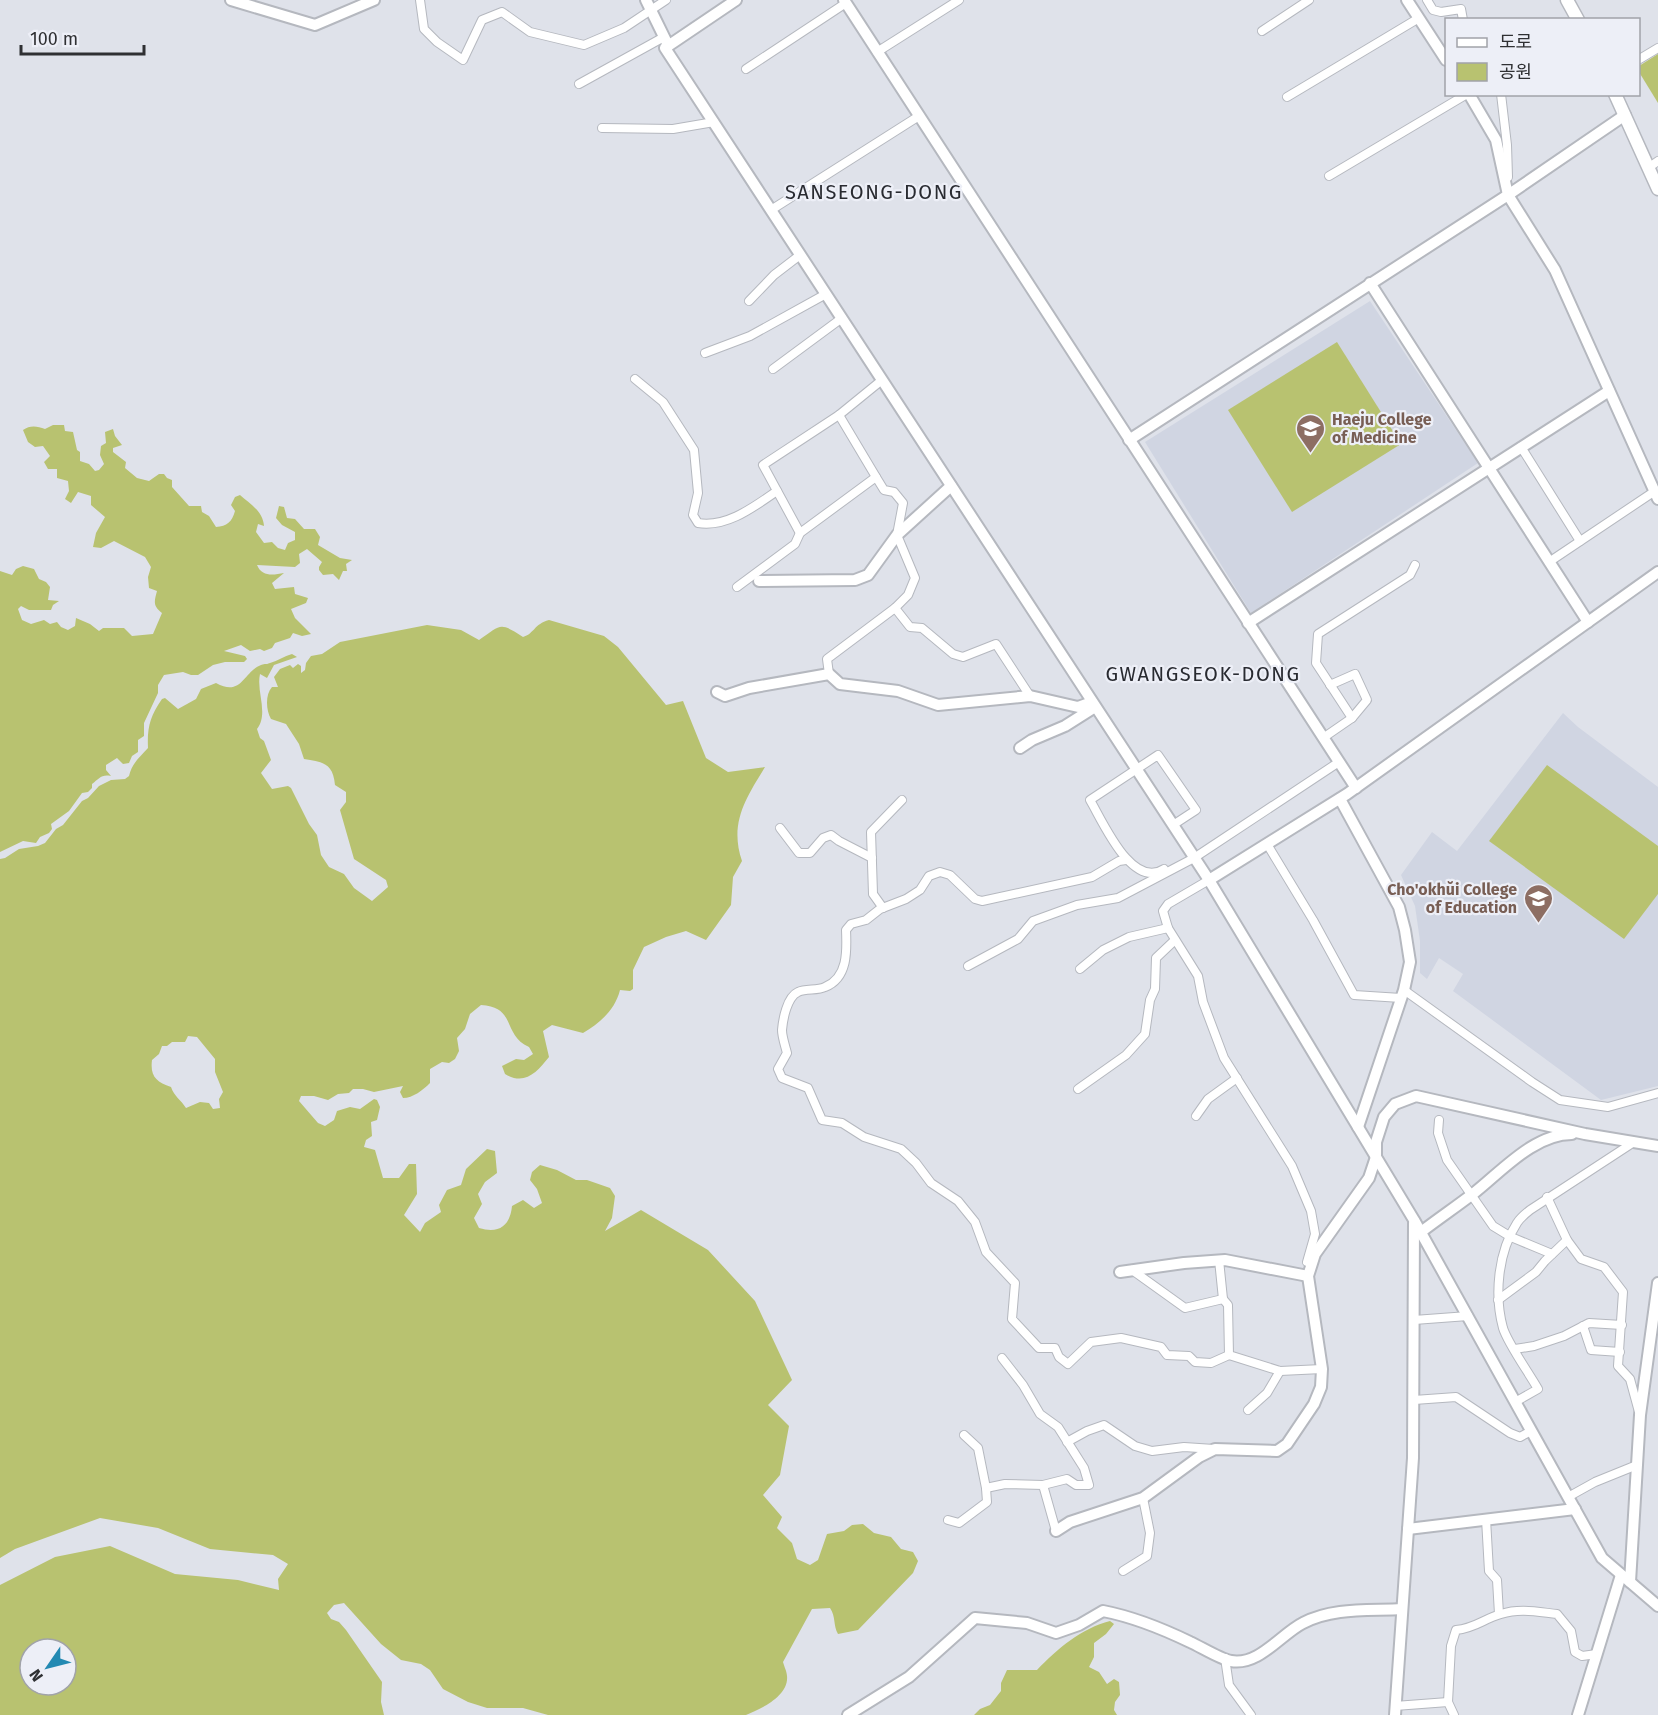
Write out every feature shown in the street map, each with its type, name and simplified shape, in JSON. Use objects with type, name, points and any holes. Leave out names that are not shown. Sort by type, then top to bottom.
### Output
[{"type":"main road","points":[[1567,0],[1577,18]]},
{"type":"main road","points":[[1616,96],[1624,115],[1653,164],[1658,189]]},
{"type":"street","points":[[231,0],[315,25],[374,0]]},
{"type":"street","points":[[420,0],[424,29],[437,42],[463,60],[482,20],[502,12],[530,32],[584,45],[624,28],[649,5],[666,0]]},
{"type":"street","points":[[579,84],[666,41],[736,0]]},
{"type":"street","points":[[877,52],[959,0]]},
{"type":"street","points":[[1262,31],[1309,0]]},
{"type":"street","points":[[1407,0],[1445,58]]},
{"type":"street","points":[[1427,0],[1433,10],[1441,12],[1461,9],[1463,18]]},
{"type":"street","points":[[746,69],[845,2],[1356,788]]},
{"type":"street","points":[[649,5],[666,41],[665,48],[1209,880],[1421,1232],[1602,1558],[1658,1606]]},
{"type":"street","points":[[1287,97],[1419,18]]},
{"type":"street","points":[[1640,59],[1658,48]]},
{"type":"street","points":[[1329,176],[1465,96]]},
{"type":"street","points":[[1469,96],[1496,140],[1508,195],[1555,270],[1656,495],[1550,562]]},
{"type":"street","points":[[1501,96],[1507,145],[1508,195]]},
{"type":"street","points":[[1129,440],[1508,195],[1624,115]]},
{"type":"street","points":[[771,210],[919,116]]},
{"type":"street","points":[[602,128],[673,129],[714,122]]},
{"type":"street","points":[[749,301],[774,275],[800,255]]},
{"type":"street","points":[[1370,283],[1588,622]]},
{"type":"street","points":[[705,353],[750,336],[826,294]]},
{"type":"street","points":[[773,369],[842,318]]},
{"type":"street","points":[[635,379],[663,402],[694,450],[698,493],[693,515],[698,523],[710,525],[745,513],[777,490]]},
{"type":"street","points":[[800,532],[763,465],[839,415],[882,380]]},
{"type":"street","points":[[1248,623],[1609,390]]},
{"type":"street","points":[[839,415],[884,490],[894,492],[903,503],[897,535],[915,578],[908,595],[895,608],[827,659],[829,674],[840,684],[898,691],[938,705],[1030,696],[1078,707],[1094,704]]},
{"type":"street","points":[[1521,447],[1580,541]]},
{"type":"street","points":[[737,587],[795,544],[800,532],[876,477]]},
{"type":"street","points":[[759,581],[855,580],[868,575],[897,535],[951,486]]},
{"type":"street","points":[[1352,718],[1316,663],[1318,634],[1410,575],[1414,565]]},
{"type":"street","points":[[1067,1442],[1104,1425],[1135,1446],[1152,1451],[1184,1448],[1277,1451],[1287,1444],[1314,1404],[1321,1387],[1322,1369],[1306,1275],[1315,1234],[1311,1211],[1292,1166],[1224,1058],[1203,1002],[1198,976],[1168,928],[1163,910],[1168,904],[1340,799],[1658,572]]},
{"type":"street","points":[[895,608],[910,627],[922,628],[953,654],[963,657],[996,644],[1030,696]]},
{"type":"street","points":[[717,692],[725,696],[749,688],[829,674]]},
{"type":"street","points":[[1323,738],[1352,718],[1367,700],[1355,674],[1330,685]]},
{"type":"street","points":[[1020,748],[1032,740],[1065,726],[1094,704]]},
{"type":"street","points":[[1173,825],[1196,810],[1158,755],[1090,800],[1126,860],[1140,872],[1158,873],[1192,855]]},
{"type":"street","points":[[968,966],[1018,939],[1034,921],[1077,905],[1118,898],[1192,855],[1339,762]]},
{"type":"street","points":[[1340,799],[1399,907],[1410,962],[1402,994],[1358,1127]]},
{"type":"street","points":[[883,908],[873,894],[871,832],[902,800]]},
{"type":"street","points":[[780,828],[799,853],[810,853],[823,838],[831,835],[839,842],[872,858]]},
{"type":"street","points":[[1267,844],[1354,994],[1402,994],[1560,1100],[1608,1107],[1658,1093]]},
{"type":"street","points":[[1126,860],[1119,861],[1092,877],[982,901],[975,899],[950,875],[940,872],[928,876],[920,890],[906,899],[883,908],[866,920],[851,924],[846,930],[847,957],[838,978],[825,987],[797,992],[790,999],[782,1032],[787,1053],[778,1068],[782,1078],[808,1088],[822,1120],[842,1123],[864,1137],[901,1149],[916,1162],[931,1183],[958,1201],[975,1222],[986,1252],[1015,1283],[1012,1319],[1039,1348],[1055,1348],[1059,1357],[1068,1364],[1091,1342],[1121,1338],[1161,1347],[1167,1355],[1189,1356],[1195,1362],[1211,1363],[1229,1355],[1280,1371],[1322,1369]]},
{"type":"street","points":[[1080,969],[1103,950],[1129,937],[1168,928]]},
{"type":"street","points":[[1078,1089],[1126,1055],[1144,1034],[1150,999],[1155,989],[1156,958],[1175,940]]},
{"type":"street","points":[[1196,1116],[1208,1099],[1237,1078]]},
{"type":"street","points":[[1306,1275],[1315,1254],[1369,1178],[1384,1117],[1395,1104],[1416,1096],[1585,1134],[1658,1146]]},
{"type":"street","points":[[1439,1120],[1438,1133],[1447,1160],[1494,1226],[1511,1237],[1552,1254]]},
{"type":"street","points":[[1421,1232],[1521,1154],[1564,1134],[1585,1134]]},
{"type":"street","points":[[1515,1402],[1538,1389],[1504,1330],[1498,1300],[1502,1255],[1517,1223],[1530,1210],[1634,1142]]},
{"type":"street","points":[[1547,1197],[1568,1240],[1581,1259],[1604,1267],[1623,1292],[1618,1366],[1630,1379],[1640,1415]]},
{"type":"street","points":[[1414,1220],[1413,1458],[1395,1711],[1448,1702]]},
{"type":"street","points":[[1498,1300],[1536,1272],[1568,1240]]},
{"type":"street","points":[[1219,1260],[1223,1299],[1228,1305],[1229,1355]]},
{"type":"street","points":[[1126,1271],[1219,1260],[1306,1275]]},
{"type":"street","points":[[1126,1271],[1185,1308],[1223,1299]]},
{"type":"street","points":[[1578,1715],[1597,1654],[1625,1578],[1640,1415],[1658,1283]]},
{"type":"street","points":[[1414,1320],[1467,1316]]},
{"type":"street","points":[[1515,1349],[1534,1346],[1564,1336],[1589,1323],[1622,1325]]},
{"type":"street","points":[[1583,1326],[1591,1350],[1620,1352]]},
{"type":"street","points":[[986,1488],[1005,1484],[1043,1485],[1067,1479],[1076,1485],[1089,1485],[1084,1468],[1058,1427],[1040,1414],[1023,1385],[1002,1358]]},
{"type":"street","points":[[1248,1410],[1267,1393],[1280,1371]]},
{"type":"street","points":[[1414,1400],[1456,1397],[1510,1433],[1520,1437],[1531,1431]]},
{"type":"street","points":[[948,1520],[959,1523],[987,1502],[978,1448],[964,1436]]},
{"type":"street","points":[[1043,1485],[1056,1531],[1070,1522],[1143,1498],[1199,1457],[1215,1449]]},
{"type":"street","points":[[1568,1497],[1594,1482],[1637,1465]]},
{"type":"street","points":[[1123,1571],[1148,1556],[1150,1533],[1143,1498]]},
{"type":"street","points":[[1408,1529],[1575,1509]]},
{"type":"street","points":[[1486,1519],[1489,1571],[1497,1580],[1499,1614]]},
{"type":"street","points":[[848,1715],[909,1677],[975,1618],[1028,1623],[1056,1633],[1103,1611],[1140,1620],[1231,1661],[1255,1657],[1301,1624],[1315,1618],[1337,1612],[1402,1609]]},
{"type":"street","points":[[1454,1715],[1448,1702],[1451,1646],[1456,1630],[1469,1629],[1499,1614],[1520,1609],[1557,1614],[1571,1631],[1575,1652],[1582,1656],[1597,1654]]},
{"type":"street","points":[[1225,1658],[1229,1685],[1251,1715]]},
{"type":"shaded area","name":"Haeju College of Medicine","points":[[1370,301],[1478,463],[1251,613],[1145,442]]},
{"type":"shaded area","name":"Cho'okhŭi College of Education","points":[[1563,713],[1578,727],[1658,787],[1658,1086],[1601,1100],[1453,991],[1463,974],[1439,958],[1427,979],[1420,973],[1420,941],[1415,906],[1401,875],[1432,832],[1457,851]]},
{"type":"green space","points":[[1658,54],[1658,103],[1640,74],[1640,65]]},
{"type":"green space","points":[[1337,342],[1401,444],[1292,512],[1228,410]]},
{"type":"green space","points":[[53,425],[64,425],[65,431],[73,432],[77,450],[80,452],[80,461],[89,464],[95,471],[104,464],[100,455],[101,446],[106,443],[105,432],[113,429],[122,445],[113,448],[113,452],[126,462],[125,468],[137,478],[149,481],[159,474],[164,474],[172,480],[172,487],[189,506],[201,506],[202,512],[209,516],[216,527],[231,521],[235,511],[231,505],[235,497],[240,495],[261,516],[264,526],[258,524],[256,532],[264,543],[272,542],[278,548],[285,550],[288,543],[295,540],[295,532],[282,525],[276,518],[279,506],[284,507],[287,518],[295,519],[304,529],[315,529],[320,537],[318,545],[340,558],[352,560],[346,564],[347,571],[343,571],[339,580],[333,574],[323,575],[319,570],[322,562],[307,549],[299,554],[300,563],[295,567],[257,565],[265,573],[272,575],[284,573],[272,583],[275,589],[294,587],[295,594],[308,598],[306,603],[291,609],[295,618],[311,634],[302,636],[293,633],[290,638],[275,643],[272,648],[264,651],[260,649],[250,651],[241,645],[224,651],[245,656],[247,659],[244,662],[225,662],[213,665],[198,675],[183,672],[164,675],[144,723],[144,736],[138,740],[138,752],[132,756],[129,763],[123,764],[117,758],[106,765],[106,770],[111,776],[102,776],[92,784],[92,788],[82,793],[69,811],[51,824],[52,829],[49,833],[40,837],[36,843],[23,841],[0,852],[0,571],[12,575],[16,569],[23,566],[34,569],[39,579],[50,587],[48,600],[59,601],[53,605],[51,610],[29,610],[21,606],[18,609],[22,620],[31,624],[44,620],[50,624],[57,622],[68,630],[75,626],[76,618],[99,631],[103,628],[124,628],[132,636],[153,634],[162,613],[155,604],[157,591],[149,588],[148,577],[151,567],[145,557],[114,541],[101,548],[93,547],[96,533],[105,517],[91,505],[91,496],[78,492],[71,503],[65,499],[69,491],[68,481],[57,478],[57,469],[48,469],[44,462],[50,456],[43,446],[35,447],[28,442],[23,430],[28,427],[45,429]]},
{"type":"green space","points":[[549,620],[604,636],[618,647],[666,705],[683,701],[706,758],[728,772],[765,767],[746,800],[739,823],[737,835],[742,861],[733,877],[731,905],[706,940],[686,931],[644,947],[633,970],[633,989],[620,990],[611,1010],[589,1029],[583,1033],[552,1025],[543,1031],[549,1057],[530,1076],[519,1079],[505,1074],[502,1066],[516,1059],[524,1060],[533,1054],[529,1047],[515,1036],[500,1011],[481,1005],[470,1014],[465,1029],[457,1038],[459,1051],[455,1059],[449,1063],[442,1062],[430,1069],[430,1083],[414,1095],[403,1098],[400,1092],[403,1086],[374,1092],[353,1089],[349,1093],[338,1094],[328,1100],[314,1096],[301,1096],[299,1101],[318,1123],[325,1126],[334,1120],[337,1111],[350,1107],[360,1109],[374,1099],[377,1100],[380,1107],[377,1120],[371,1122],[372,1136],[366,1140],[364,1147],[375,1150],[383,1178],[399,1178],[409,1164],[416,1164],[417,1194],[404,1215],[420,1232],[425,1223],[441,1212],[439,1205],[447,1190],[461,1185],[466,1169],[487,1149],[495,1151],[497,1173],[485,1182],[478,1194],[482,1204],[474,1218],[479,1228],[492,1230],[502,1227],[509,1219],[512,1206],[523,1200],[534,1208],[542,1203],[537,1189],[530,1180],[532,1172],[540,1165],[557,1170],[576,1180],[587,1180],[610,1188],[615,1196],[612,1218],[605,1231],[641,1210],[708,1250],[755,1301],[792,1380],[768,1405],[789,1426],[780,1475],[763,1495],[782,1517],[777,1528],[792,1543],[797,1559],[810,1565],[818,1560],[827,1534],[844,1531],[852,1525],[863,1524],[874,1533],[891,1537],[901,1549],[913,1552],[918,1561],[913,1573],[858,1630],[838,1634],[830,1608],[812,1609],[783,1662],[787,1676],[784,1690],[773,1701],[746,1715],[548,1715],[523,1708],[487,1708],[468,1702],[443,1689],[430,1670],[421,1664],[401,1660],[381,1644],[344,1603],[334,1605],[327,1613],[331,1619],[339,1622],[346,1630],[382,1682],[381,1702],[384,1715],[0,1715],[0,1585],[55,1557],[110,1546],[175,1574],[238,1580],[279,1590],[278,1579],[288,1564],[273,1555],[210,1549],[158,1528],[100,1518],[15,1549],[0,1558],[0,859],[19,849],[45,843],[82,801],[99,786],[111,780],[125,779],[129,776],[134,764],[148,748],[150,722],[162,699],[165,698],[178,709],[196,699],[201,689],[216,683],[225,687],[237,685],[255,668],[292,654],[297,657],[274,665],[267,678],[260,674],[262,716],[257,729],[271,760],[261,773],[272,789],[288,786],[291,788],[317,835],[321,855],[329,867],[344,874],[354,888],[372,901],[388,887],[386,880],[354,859],[340,810],[346,802],[346,792],[335,785],[332,772],[322,763],[304,759],[299,744],[286,724],[271,719],[267,698],[272,687],[278,687],[274,677],[280,669],[290,665],[293,668],[298,664],[301,666],[301,673],[305,670],[306,663],[311,656],[322,654],[340,642],[427,625],[461,630],[479,640],[500,627],[523,637],[530,634],[537,626]],"holes":[[[188,1036],[197,1037],[215,1059],[215,1072],[223,1092],[219,1099],[220,1108],[213,1109],[209,1103],[200,1102],[186,1108],[171,1087],[161,1083],[153,1074],[152,1060],[159,1054],[162,1046],[167,1046],[172,1042],[185,1042]]]},
{"type":"green space","points":[[1547,765],[1658,846],[1658,894],[1624,939],[1489,841]]},
{"type":"green space","points":[[1110,1621],[1114,1624],[1094,1643],[1094,1657],[1089,1667],[1099,1672],[1107,1684],[1114,1679],[1119,1682],[1120,1695],[1115,1702],[1114,1710],[1117,1715],[974,1715],[980,1709],[990,1705],[1001,1691],[1001,1683],[1007,1670],[1037,1670],[1070,1640]]},
{"type":"place","name":"Haeju College of Medicine","points":[[1311,454]]},
{"type":"place","name":"Cho'okhŭi College of Education","points":[[1538,924]]},
{"type":"district","name":"SANSEONG-DONG","points":[[874,192]]},
{"type":"district","name":"GWANGSEOK-DONG","points":[[1203,674]]}]
